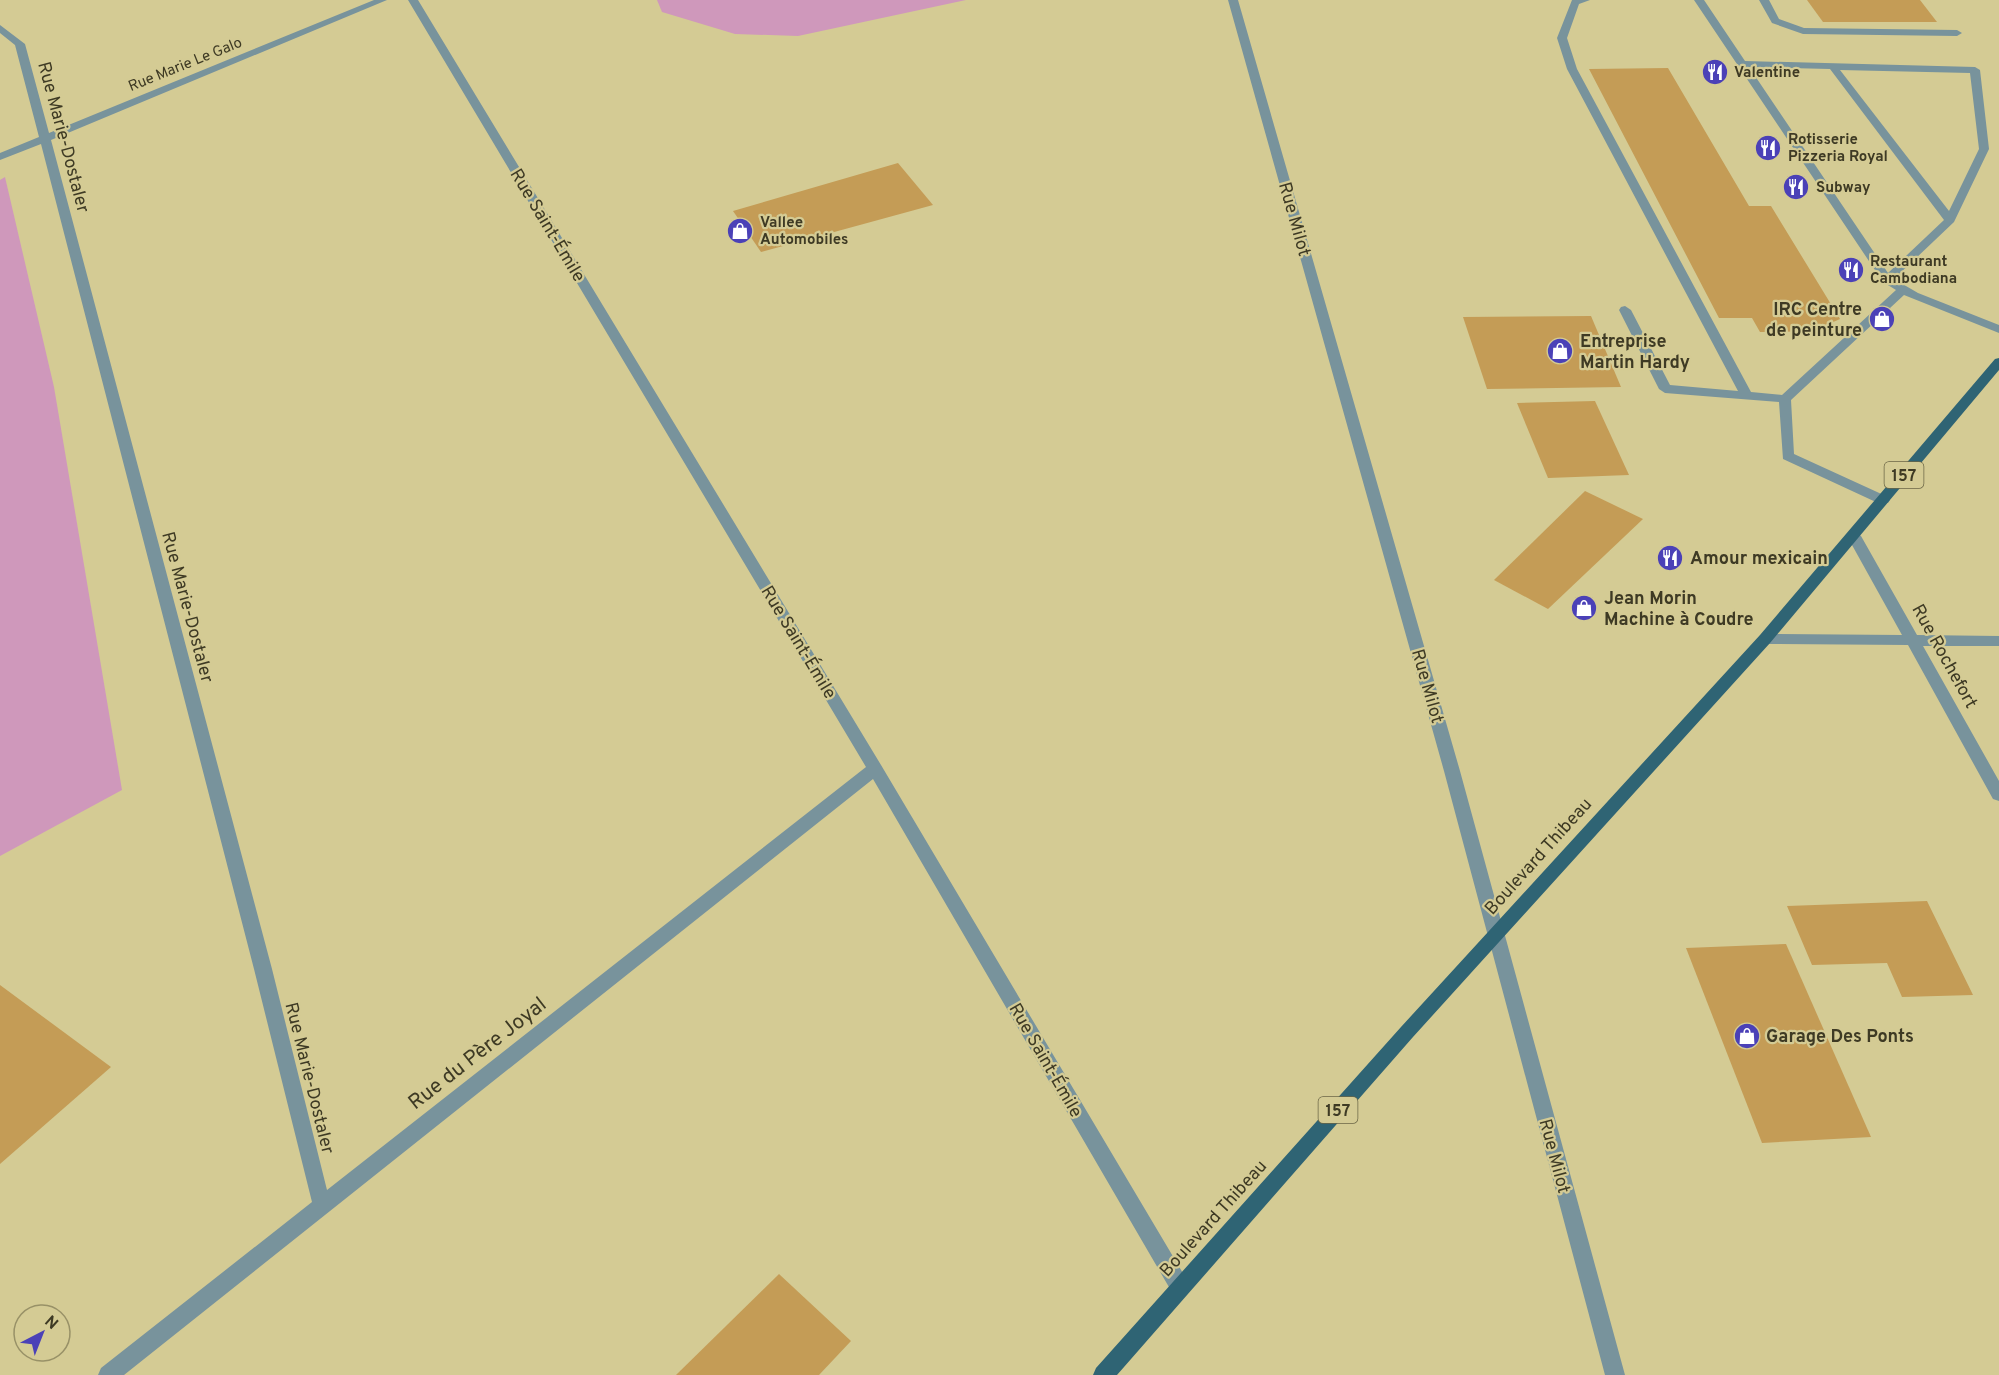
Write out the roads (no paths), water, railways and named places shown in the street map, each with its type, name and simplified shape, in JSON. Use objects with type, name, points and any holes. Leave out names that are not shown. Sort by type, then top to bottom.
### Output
[{"type":"main road","name":"Boulevard Thibeau","points":[[1103,1375],[1496,934],[1765,639],[1999,362]]},
{"type":"street","name":"Rue Marie Le Galo","points":[[0,157],[382,0]]},
{"type":"street","name":"Rue Saint-Émile","points":[[413,0],[875,768],[1180,1287]]},
{"type":"street","name":"Rue Milot","points":[[1233,0],[1496,934],[1615,1375]]},
{"type":"street","points":[[1585,0],[1575,2],[1562,38],[1572,69],[1747,396]]},
{"type":"street","points":[[1699,0],[1887,280],[1914,296],[1999,329]]},
{"type":"street","points":[[1764,0],[1775,21],[1803,31],[1957,33]]},
{"type":"street","name":"Rue Marie-Dostaler","points":[[0,28],[20,44],[263,969],[322,1206]]},
{"type":"street","points":[[1742,64],[1976,70],[1984,149],[1950,220],[1887,280]]},
{"type":"street","points":[[1833,67],[1950,220]]},
{"type":"street","points":[[1625,310],[1665,389],[1785,399],[1903,290]]},
{"type":"street","points":[[1785,399],[1788,456],[1883,500]]},
{"type":"street","name":"Rue Rochefort","points":[[1854,536],[1999,795]]},
{"type":"street","points":[[1765,639],[1999,641]]},
{"type":"street","name":"Rue du Père Joyal","points":[[108,1375],[875,768]]},
{"type":"place","name":"Valentine","points":[[1715,72]]},
{"type":"place","name":"Rotisserie Pizzeria Royal","points":[[1768,148]]},
{"type":"place","name":"Subway","points":[[1796,187]]},
{"type":"place","name":"Vallee Automobiles","points":[[740,231]]},
{"type":"place","name":"Restaurant Cambodiana","points":[[1851,270]]},
{"type":"place","name":"IRC Centre de peinture","points":[[1882,319]]},
{"type":"place","name":"Entreprise Martin Hardy","points":[[1560,351]]},
{"type":"place","name":"Amour mexicain","points":[[1670,558]]},
{"type":"place","name":"Jean Morin Machine à Coudre","points":[[1584,608]]},
{"type":"place","name":"Garage Des Ponts","points":[[1747,1036]]}]
